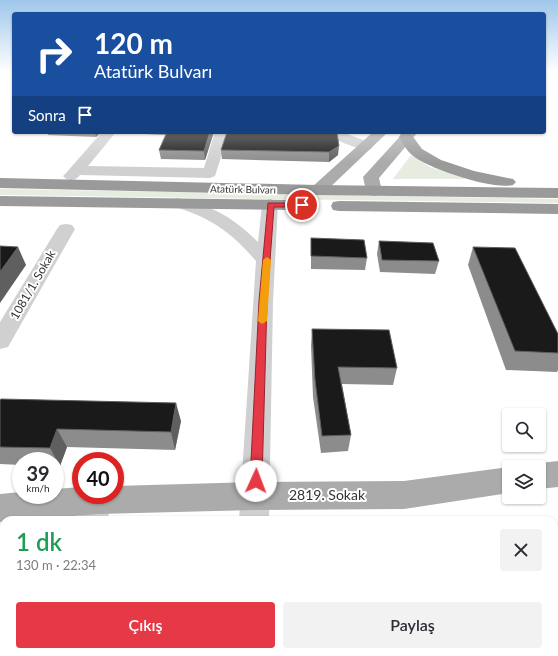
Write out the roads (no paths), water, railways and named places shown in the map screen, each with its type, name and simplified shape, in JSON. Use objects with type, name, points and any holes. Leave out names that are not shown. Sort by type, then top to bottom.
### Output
[{"type":"highway","points":[[408,134],[414,150],[442,165],[484,178],[558,192]]},
{"type":"highway","name":"Atatürk Bulvarı","points":[[0,183],[374,191],[558,192]]},
{"type":"highway","name":"Atatürk Bulvarı","points":[[0,201],[558,209]]},
{"type":"main road","points":[[318,190],[379,134]]},
{"type":"main road","points":[[374,191],[371,177],[408,134]]},
{"type":"main road","points":[[546,475],[558,474]]},
{"type":"main road","name":"2819. Sokak","points":[[0,508],[95,510],[254,508],[404,495],[502,481]]},
{"type":"street","points":[[61,185],[77,170],[107,134]]},
{"type":"street","points":[[77,170],[210,172],[221,134]]},
{"type":"street","points":[[336,134],[366,146]]},
{"type":"street","points":[[177,203],[204,210],[228,224],[247,240],[267,262]]},
{"type":"street","points":[[254,508],[263,301],[270,204]]},
{"type":"street","name":"1081/1. Sokak","points":[[3,329],[66,229]]}]
